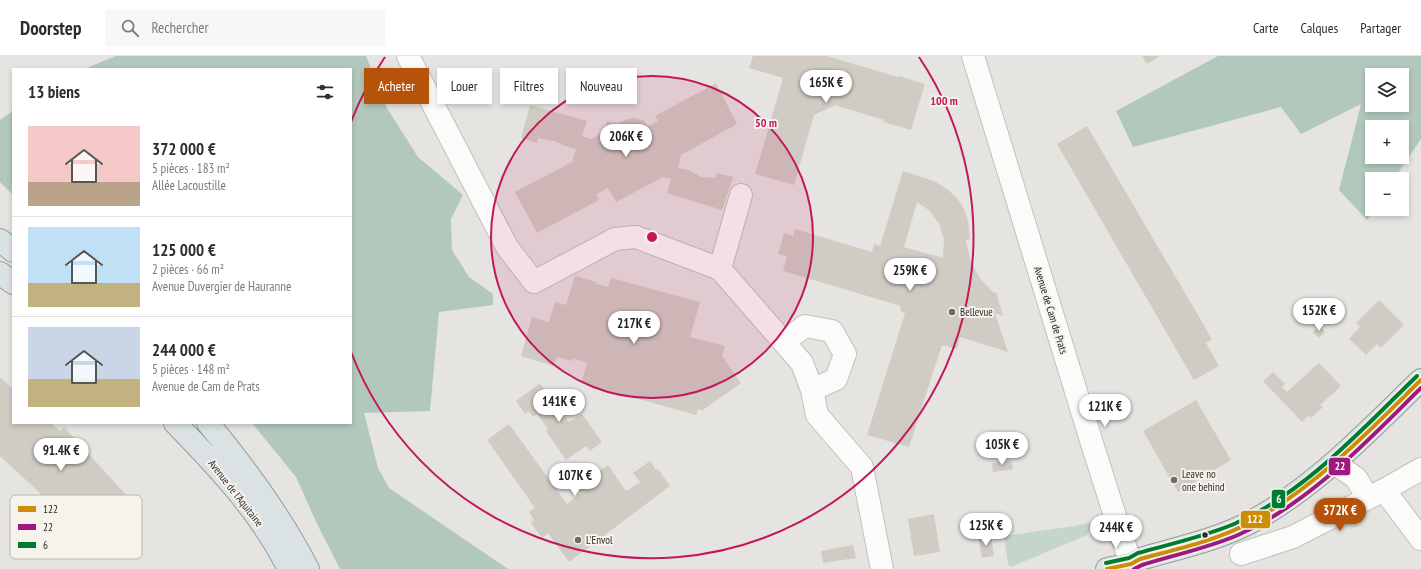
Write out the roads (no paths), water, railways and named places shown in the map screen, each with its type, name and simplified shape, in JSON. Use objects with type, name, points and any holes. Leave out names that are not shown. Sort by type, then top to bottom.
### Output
[{"type":"main road","points":[[0,240],[12,250]]},
{"type":"main road","points":[[0,272],[12,282]]},
{"type":"main road","points":[[1107,569],[1131,564],[1140,559],[1201,543],[1249,522],[1294,494],[1334,463],[1421,380]]},
{"type":"main road","name":"Avenue de l'Aquitaine","points":[[176,424],[216,464],[252,510],[289,569]]},
{"type":"main road","name":"Avenue de l'Aquitaine","points":[[209,424],[269,502],[296,545],[308,569]]},
{"type":"street","points":[[408,56],[507,247],[534,282],[615,239],[636,237],[720,269],[802,363],[812,390],[817,415],[862,468],[882,569]]},
{"type":"street","name":"Avenue de Cam de Prats","points":[[973,56],[1092,445],[1131,564]]},
{"type":"street","points":[[720,269],[741,195]]},
{"type":"street","points":[[784,342],[805,326],[832,331],[845,354],[836,379],[812,390]]},
{"type":"street","points":[[1334,463],[1376,494],[1421,539]]},
{"type":"street","points":[[1241,554],[1293,537],[1421,469]]},
{"type":"place","name":"Bellevue","points":[[952,312]]},
{"type":"place","name":"Leave no one behind","points":[[1174,480]]},
{"type":"place","name":"L'Envol","points":[[578,540]]}]
